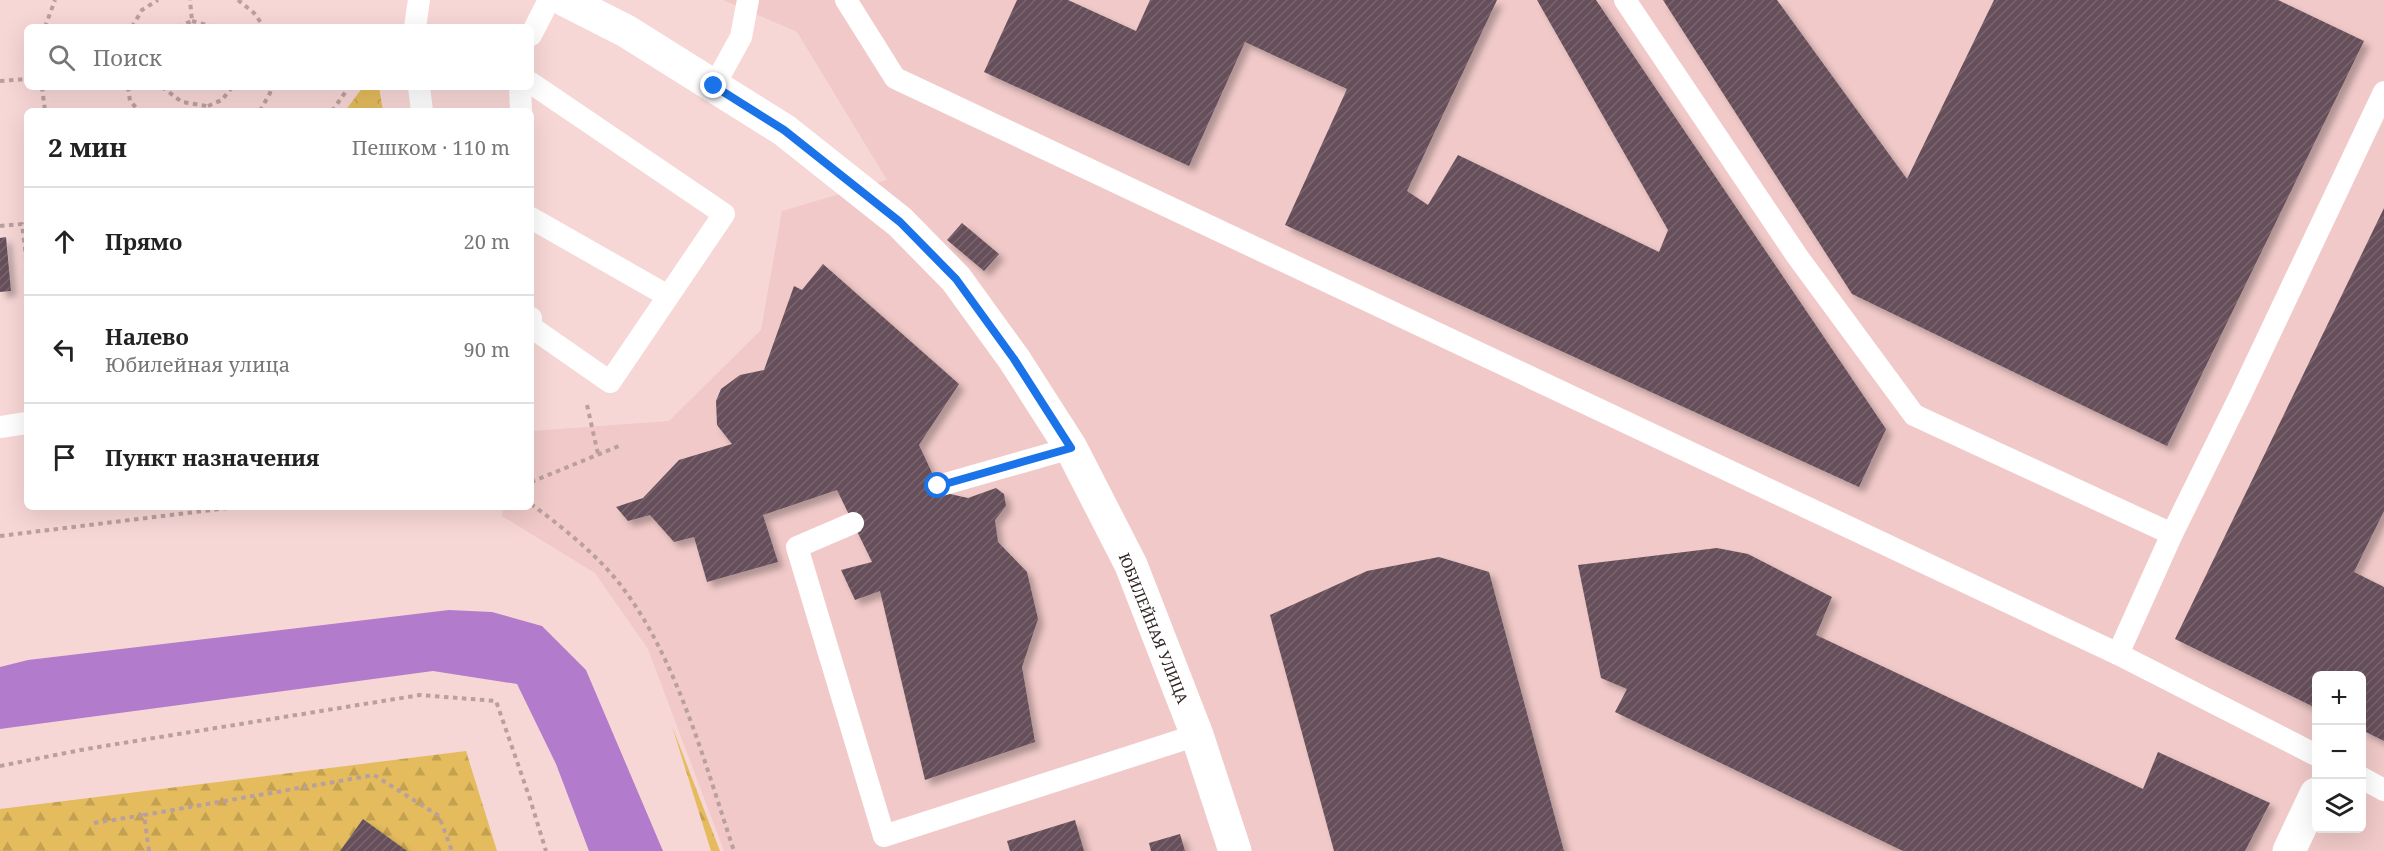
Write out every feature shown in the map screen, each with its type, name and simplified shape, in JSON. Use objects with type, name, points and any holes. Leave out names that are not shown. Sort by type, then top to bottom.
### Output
[{"type":"street","name":"ЮБИЛЕЙНАЯ УЛИЦА","points":[[565,0],[626,31],[784,130],[900,222],[956,279],[1014,359],[1071,448],[1131,565],[1197,735],[1235,851]]},
{"type":"street","points":[[2289,851],[2312,802]]},
{"type":"lane","points":[[416,24],[419,0]]},
{"type":"lane","points":[[534,29],[549,0]]},
{"type":"lane","points":[[714,86],[741,37],[748,0]]},
{"type":"lane","points":[[848,0],[895,78],[2118,654],[2312,754]]},
{"type":"lane","points":[[1625,0],[1797,256],[1914,415],[2172,534]]},
{"type":"lane","points":[[534,86],[724,214],[610,382],[534,329]]},
{"type":"lane","points":[[419,90],[422,108]]},
{"type":"lane","points":[[520,90],[521,108]]},
{"type":"lane","points":[[2118,654],[2172,534],[2384,92]]},
{"type":"lane","points":[[534,220],[668,296]]},
{"type":"lane","points":[[0,427],[24,423]]},
{"type":"lane","points":[[938,486],[1071,448]]},
{"type":"lane","points":[[853,523],[797,547],[884,836],[1197,735]]},
{"type":"lane","points":[[2363,779],[2384,790]]},
{"type":"path","points":[[46,24],[55,0]]},
{"type":"path","points":[[134,24],[142,10],[158,0]]},
{"type":"path","points":[[190,0],[192,21]]},
{"type":"path","points":[[237,0],[254,13],[262,24]]},
{"type":"path","points":[[185,24],[192,21],[203,24]]},
{"type":"path","points":[[0,81],[24,79]]},
{"type":"path","points":[[42,90],[45,108]]},
{"type":"path","points":[[128,90],[130,101],[136,108]]},
{"type":"path","points":[[166,90],[182,102],[203,108]]},
{"type":"path","points":[[209,108],[222,100],[230,90]]},
{"type":"path","points":[[262,108],[270,90]]},
{"type":"path","points":[[334,108],[347,90]]},
{"type":"path","points":[[0,226],[22,224],[24,240]]},
{"type":"path","points":[[534,481],[619,446]]},
{"type":"path","points":[[534,506],[564,528],[619,583],[656,640],[697,740],[734,851]]},
{"type":"path","points":[[0,537],[213,510]]},
{"type":"path","points":[[0,766],[420,695],[496,701],[546,851]]},
{"type":"path","points":[[94,823],[374,775],[439,816],[452,851]]},
{"type":"path","points":[[144,815],[149,851]]},
{"type":"shaded area","points":[[723,0],[2384,0],[2384,851],[724,851],[648,649],[595,573],[502,516],[503,510],[534,510],[534,431],[669,421],[761,330],[782,211],[887,180],[797,32]]},
{"type":"shaded area","points":[[449,610],[492,612],[542,626],[586,670],[663,851],[589,851],[556,764],[517,684],[433,671],[0,729],[0,667],[28,660]]},
{"type":"green space","points":[[361,90],[380,90],[382,108],[347,108]]},
{"type":"green space","points":[[672,726],[720,851],[711,851]]},
{"type":"green space","points":[[466,751],[497,851],[0,851],[0,809]]},
{"type":"building","points":[[1017,0],[1068,0],[1136,31],[1150,0],[1497,0],[1407,191],[1428,205],[1458,155],[1659,252],[1668,230],[1537,0],[1596,0],[1886,429],[1859,487],[1285,225],[1347,89],[1245,42],[1189,166],[984,72]]},
{"type":"building","points":[[1663,0],[1777,0],[1907,179],[1994,0],[2278,0],[2364,41],[2167,446],[1852,294]]},
{"type":"building","points":[[2384,208],[2384,511],[2354,572],[2384,587],[2384,741],[2366,732],[2366,671],[2312,671],[2312,706],[2175,639]]},
{"type":"building","points":[[962,223],[999,254],[984,271],[947,240]]},
{"type":"building","points":[[6,237],[11,291],[0,292],[0,238]]},
{"type":"building","points":[[823,264],[959,384],[919,445],[941,492],[968,498],[996,488],[1004,494],[1006,506],[995,520],[998,542],[1027,572],[1038,619],[1022,667],[1035,742],[925,780],[880,591],[855,600],[841,570],[872,562],[837,490],[763,515],[778,562],[707,582],[694,537],[674,542],[650,515],[628,521],[616,507],[643,498],[679,460],[732,444],[717,425],[716,401],[721,389],[740,375],[764,370],[794,286],[802,290]]},
{"type":"building","points":[[1717,548],[1748,554],[1832,597],[1816,635],[2143,789],[2158,752],[2270,803],[2245,851],[1903,851],[1615,712],[1627,689],[1601,678],[1578,565]]},
{"type":"building","points":[[1439,557],[1489,572],[1564,851],[1334,851],[1270,615],[1367,571]]},
{"type":"building","points":[[363,819],[407,851],[340,851]]},
{"type":"building","points":[[1075,820],[1084,851],[1010,851],[1007,841]]},
{"type":"building","points":[[1180,834],[1185,851],[1151,851],[1149,843]]},
{"type":"route","points":[[714,86],[784,130],[900,222],[956,279],[1014,359],[1071,448],[938,486]]}]
